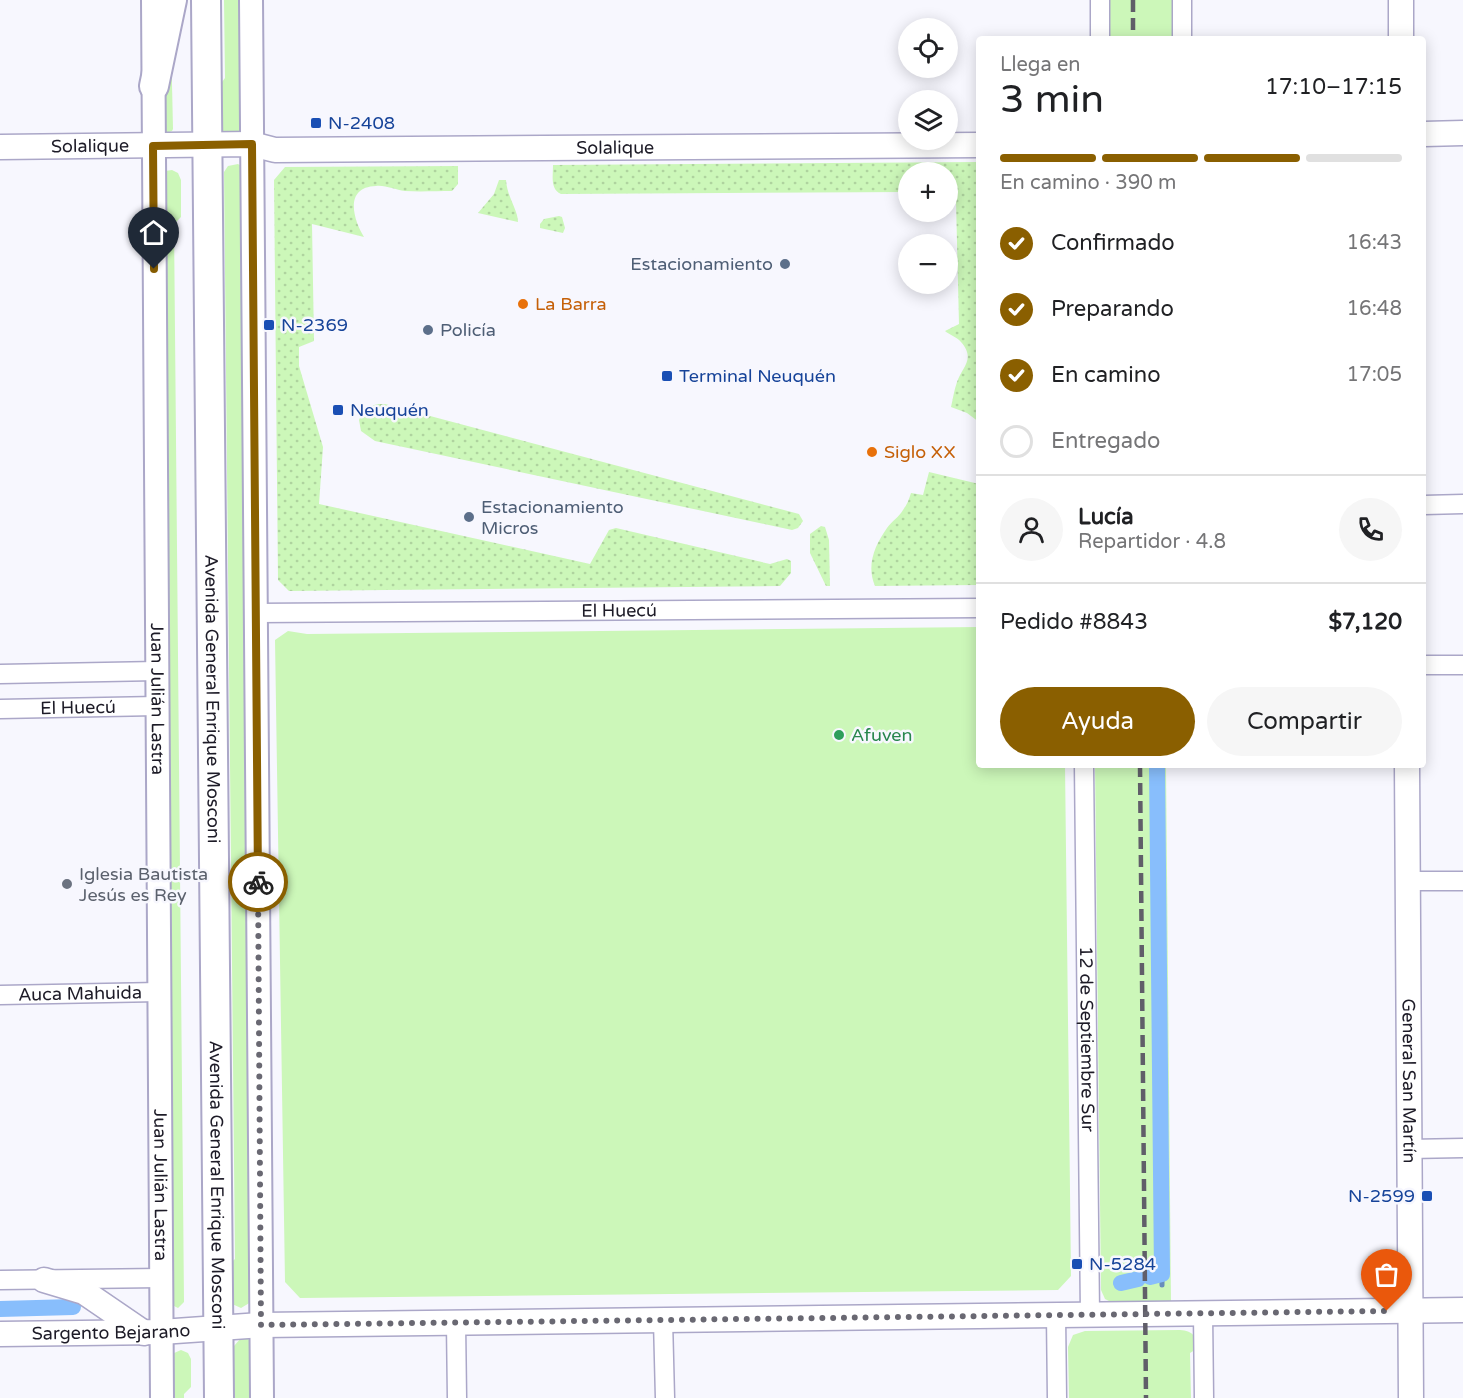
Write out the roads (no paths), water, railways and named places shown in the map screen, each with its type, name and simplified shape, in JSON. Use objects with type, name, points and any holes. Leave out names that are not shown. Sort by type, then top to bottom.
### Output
[{"type":"highway","points":[[153,86],[172,0]]},
{"type":"highway","name":"Avenida General Enrique Mosconi","points":[[187,0],[198,145]]},
{"type":"highway","name":"Avenida General Enrique Mosconi","points":[[206,0],[198,145],[209,1329],[219,1398]]},
{"type":"highway","name":"Avenida General Enrique Mosconi","points":[[200,1398],[209,1329]]},
{"type":"main road","points":[[1401,0],[1401,36]]},
{"type":"main road","points":[[958,129],[976,129]]},
{"type":"main road","name":"Solalique","points":[[252,144],[276,135],[898,130]]},
{"type":"main road","points":[[1426,134],[1463,133]]},
{"type":"main road","name":"Solalique","points":[[0,147],[252,144],[275,150],[976,145]]},
{"type":"main road","name":"General San Martín","points":[[1407,768],[1411,1398]]},
{"type":"main road","points":[[44,1280],[84,1292],[153,1332]]},
{"type":"main road","name":"Sargento Bejarano","points":[[0,1334],[153,1332],[261,1325],[1463,1310]]},
{"type":"street","name":"Juan Julián Lastra","points":[[153,0],[161,1278],[153,1332],[162,1398]]},
{"type":"street","points":[[251,0],[262,1398]]},
{"type":"street","points":[[1100,0],[1100,36]]},
{"type":"street","points":[[1182,0],[1182,36]]},
{"type":"street","points":[[1426,505],[1463,504]]},
{"type":"street","name":"El Huecú","points":[[257,613],[976,608]]},
{"type":"street","points":[[1426,665],[1463,665]]},
{"type":"street","name":"El Huecú","points":[[0,674],[157,671]]},
{"type":"street","name":"El Huecú","points":[[0,709],[157,706]]},
{"type":"street","name":"12 de Septiembre Sur","points":[[1084,768],[1090,1315]]},
{"type":"street","points":[[1407,881],[1463,881]]},
{"type":"street","name":"Auca Mahuida","points":[[0,995],[159,992]]},
{"type":"street","points":[[1409,1149],[1463,1148]]},
{"type":"street","points":[[0,1280],[161,1278]]},
{"type":"street","points":[[1203,1313],[1204,1398]]},
{"type":"street","points":[[1056,1315],[1057,1398]]},
{"type":"street","points":[[663,1320],[664,1398]]},
{"type":"street","points":[[456,1323],[457,1398]]},
{"type":"waterway","points":[[1150,1277],[1162,1274],[1157,768]]},
{"type":"waterway","points":[[1162,1274],[1162,1285]]},
{"type":"waterway","points":[[1121,1283],[1138,1279]]},
{"type":"waterway","points":[[0,1309],[73,1307]]},
{"type":"railway","points":[[1133,0],[1133,36]]},
{"type":"railway","points":[[1140,768],[1146,1398]]},
{"type":"place","name":"N-2408","points":[[316,123]]},
{"type":"place","name":"Estacionamiento","points":[[785,264]]},
{"type":"place","name":"La Barra","points":[[523,304]]},
{"type":"place","name":"N-2369","points":[[269,325]]},
{"type":"place","name":"Policía","points":[[428,330]]},
{"type":"place","name":"Terminal Neuquén","points":[[667,376]]},
{"type":"place","name":"Neuquén","points":[[338,410]]},
{"type":"place","name":"Siglo XX","points":[[872,452]]},
{"type":"place","name":"Estacionamiento Micros","points":[[469,517]]},
{"type":"place","name":"Afuven","points":[[839,735]]},
{"type":"place","name":"Iglesia Bautista Jesús es Rey","points":[[67,884]]},
{"type":"place","name":"N-2599","points":[[1427,1196]]},
{"type":"place","name":"N-5284","points":[[1077,1264]]}]
